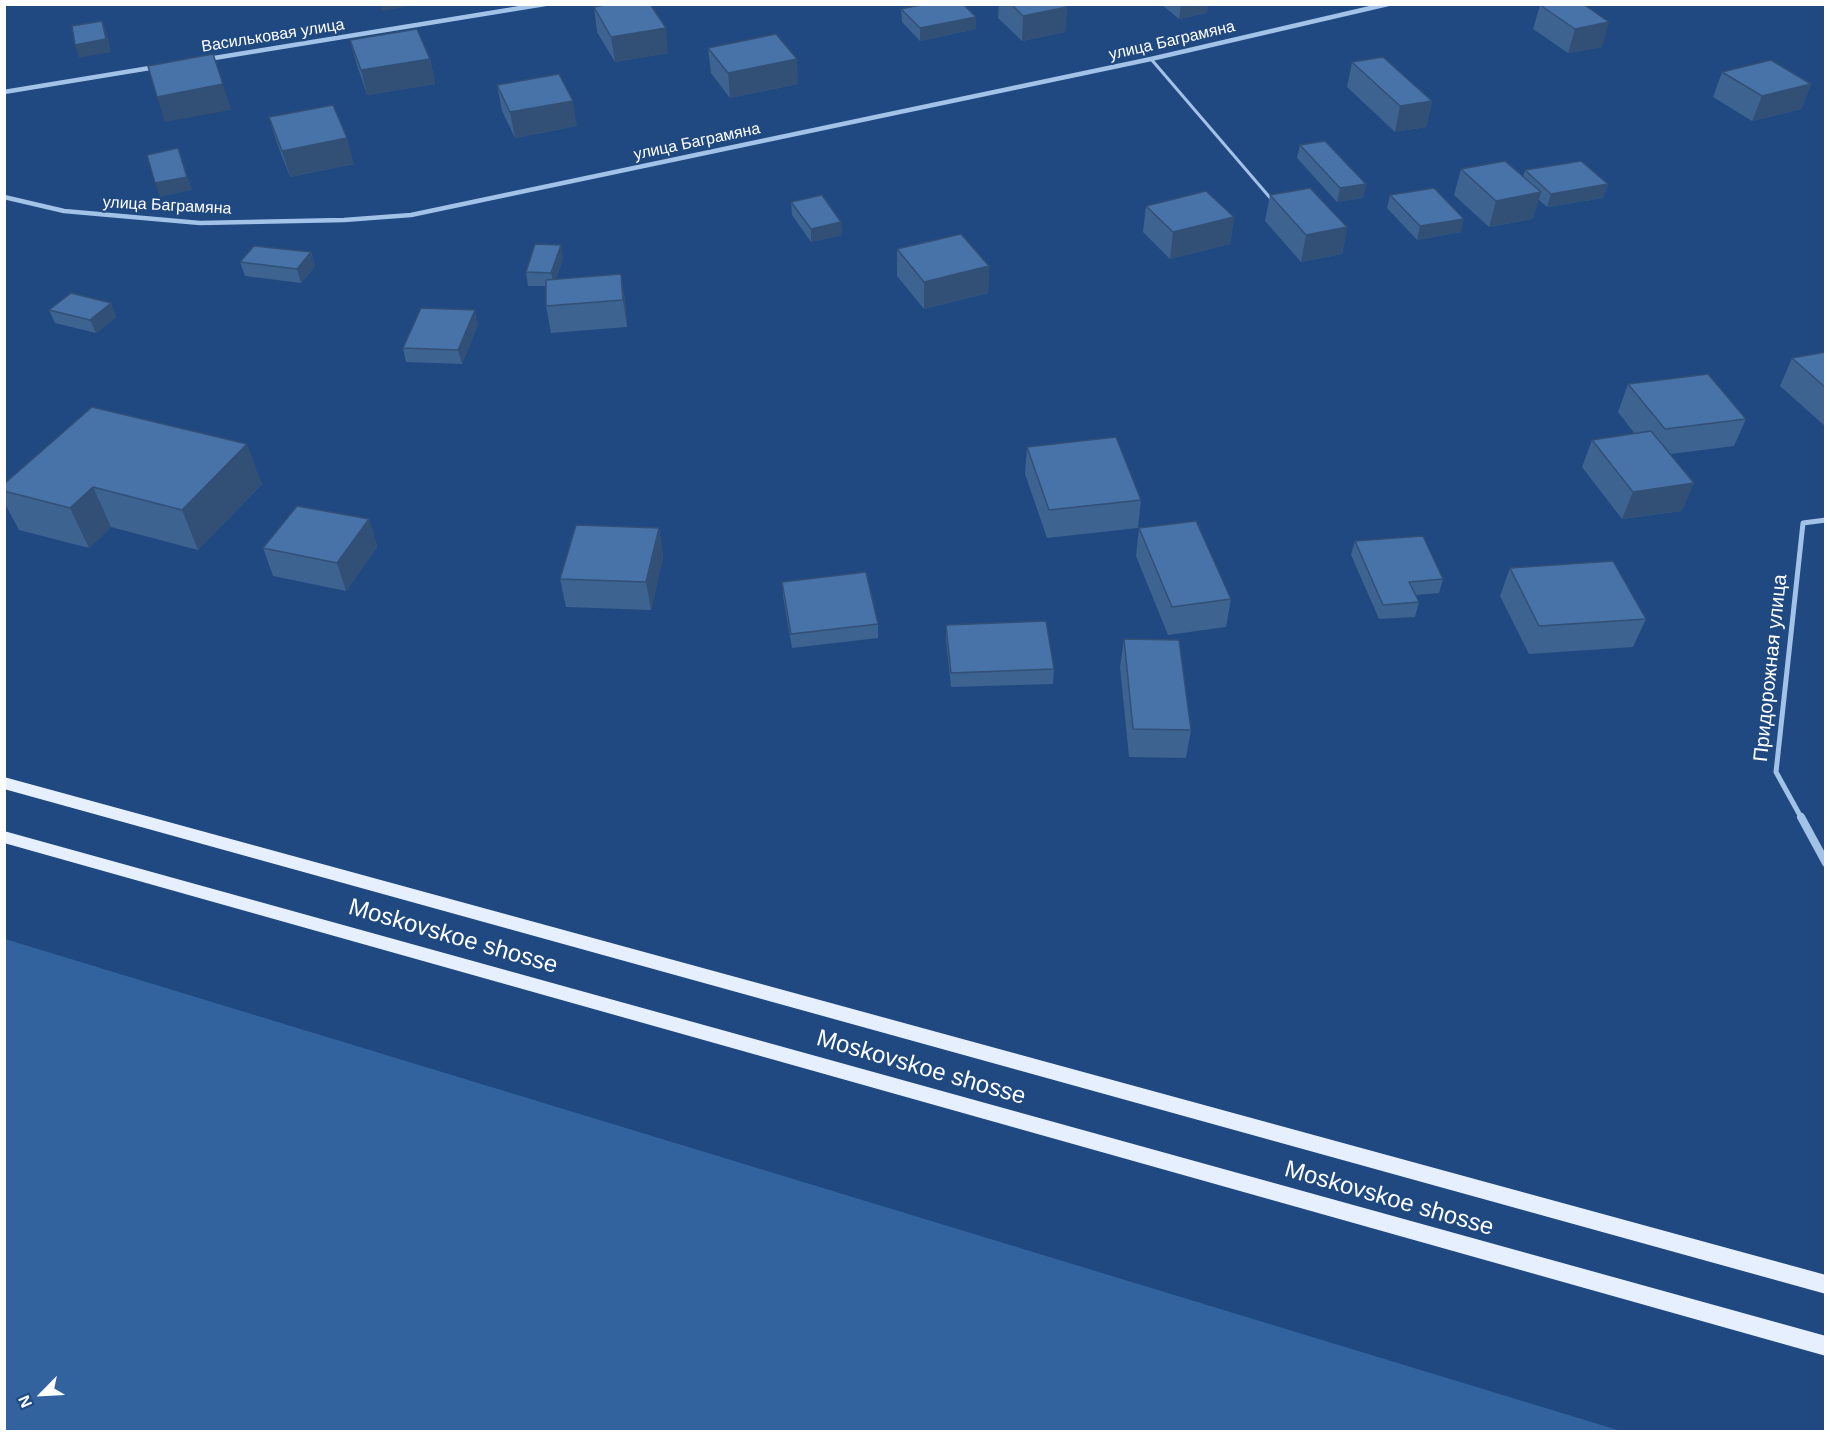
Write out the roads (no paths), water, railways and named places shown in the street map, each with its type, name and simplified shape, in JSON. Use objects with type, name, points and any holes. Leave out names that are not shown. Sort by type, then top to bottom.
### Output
[{"type":"main road","name":"Moskovskoe shosse","points":[[4,783],[1826,1285]]},
{"type":"main road","name":"Moskovskoe shosse","points":[[4,837],[1826,1346]]},
{"type":"street","name":"Васильковая улица","points":[[207,59],[545,4]]},
{"type":"street","name":"улица Баграмяна","points":[[4,197],[64,211],[200,223],[344,220],[411,215],[1151,59],[1388,4]]},
{"type":"street","points":[[4,92],[160,66]]},
{"type":"street","name":"Придорожная улица","points":[[1826,520],[1803,524],[1776,771],[1826,863]]},
{"type":"lane","points":[[1151,59],[1279,209]]}]
